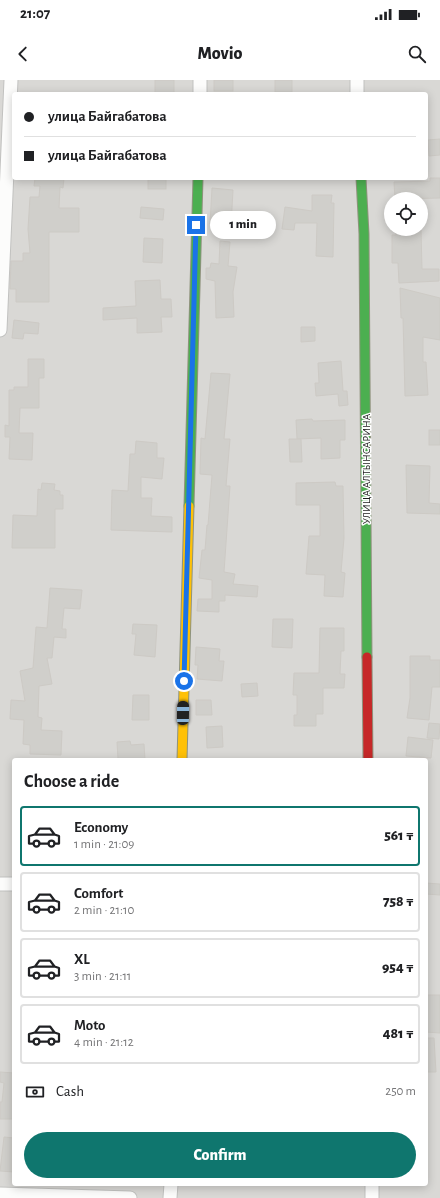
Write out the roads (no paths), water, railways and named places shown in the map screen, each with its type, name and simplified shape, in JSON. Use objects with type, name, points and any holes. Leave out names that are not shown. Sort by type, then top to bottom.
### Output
[{"type":"street","points":[[0,330],[11,80]]},
{"type":"street","points":[[200,80],[200,92]]},
{"type":"street","points":[[357,80],[357,92]]},
{"type":"street","points":[[182,758],[198,180]]},
{"type":"street","name":"УЛИЦА АЛТЫНСАРИНА","points":[[361,180],[364,250],[368,758]]},
{"type":"street","points":[[0,884],[12,884]]},
{"type":"street","points":[[170,1198],[171,1186]]},
{"type":"street","points":[[372,1186],[372,1198]]},
{"type":"street","points":[[0,1194],[130,1198]]}]
